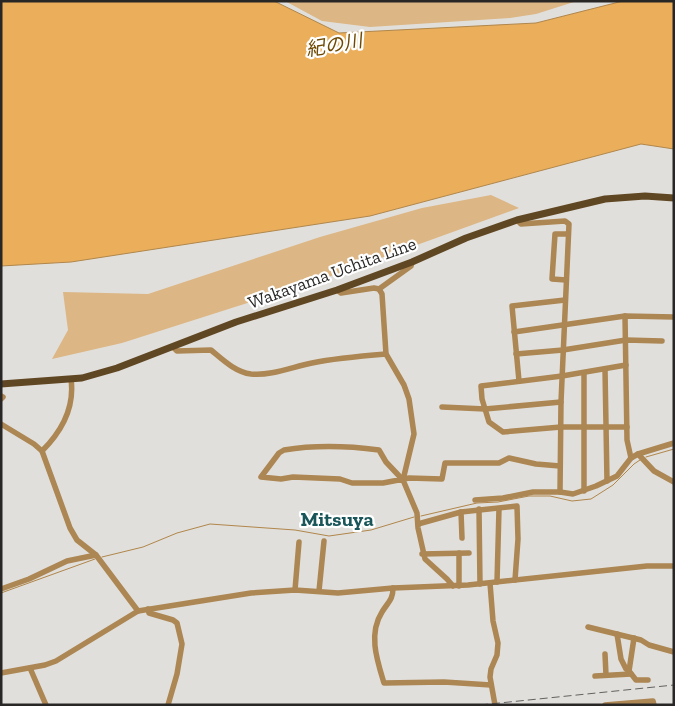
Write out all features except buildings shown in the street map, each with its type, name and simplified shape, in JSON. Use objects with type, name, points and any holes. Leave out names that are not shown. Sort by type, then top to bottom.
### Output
[{"type":"main road","name":"Wakayama Uchita Line","points":[[1,384],[82,378],[117,368],[236,322],[337,290],[412,262],[466,238],[517,220],[605,199],[645,196],[674,198]]},
{"type":"street","points":[[517,220],[521,224],[565,221],[569,224],[562,376],[560,492]]},
{"type":"street","points":[[566,280],[552,279],[555,234],[568,234]]},
{"type":"street","points":[[337,290],[341,293],[374,288],[379,289],[411,266],[412,262]]},
{"type":"street","points":[[379,289],[382,294],[386,354],[404,385],[414,434],[403,480]]},
{"type":"street","points":[[518,381],[512,306],[565,300]]},
{"type":"street","points":[[514,332],[625,316],[674,317]]},
{"type":"street","points":[[625,316],[628,452],[631,458]]},
{"type":"street","points":[[516,354],[564,350],[626,340],[662,341]]},
{"type":"street","points":[[173,347],[178,352],[211,350],[237,369],[251,374],[274,372],[320,361],[386,354]]},
{"type":"street","points":[[626,365],[562,376],[481,386],[482,399],[489,422],[502,432],[561,427],[627,427]]},
{"type":"street","points":[[605,369],[607,481]]},
{"type":"street","points":[[584,372],[584,491]]},
{"type":"street","points":[[42,451],[61,429],[67,416],[72,389],[71,379]]},
{"type":"street","points":[[442,407],[485,409],[562,402]]},
{"type":"street","points":[[1,424],[42,451],[70,528],[77,540],[96,555],[138,611]]},
{"type":"street","points":[[476,500],[502,498],[533,492],[573,494],[584,491],[617,476],[631,458],[674,443]]},
{"type":"street","points":[[456,586],[425,559],[422,554],[418,519],[403,480],[386,462],[380,450],[353,447],[295,448],[284,450],[279,453],[261,477],[281,479],[293,476],[360,483],[383,483],[403,480],[409,478],[442,478],[445,463],[499,463],[509,458],[536,464],[560,466]]},
{"type":"street","points":[[638,455],[654,472],[674,482]]},
{"type":"street","points":[[418,519],[479,509],[499,509],[517,506],[518,539],[515,580]]},
{"type":"street","points":[[479,509],[480,584]]},
{"type":"street","points":[[497,582],[499,509]]},
{"type":"street","points":[[461,512],[462,538]]},
{"type":"street","points":[[296,590],[299,542]]},
{"type":"street","points":[[319,591],[324,542]]},
{"type":"street","points":[[456,586],[460,553]]},
{"type":"street","points":[[422,554],[469,553]]},
{"type":"street","points":[[1,589],[29,579],[67,561],[96,555]]},
{"type":"street","points":[[1,673],[56,661],[138,611],[148,609],[251,593],[296,590],[338,593],[393,588],[456,586],[647,566],[674,566]]},
{"type":"street","points":[[490,583],[492,621],[498,643],[497,655],[491,669],[491,685],[495,705]]},
{"type":"street","points":[[393,588],[393,598],[381,612],[374,631],[375,650],[384,683],[444,682],[491,685]]},
{"type":"street","points":[[148,609],[150,613],[178,623],[182,644],[177,674],[168,705]]},
{"type":"street","points":[[588,627],[643,640],[648,645],[674,652]]},
{"type":"street","points":[[617,634],[621,659],[626,669],[636,680],[648,680]]},
{"type":"street","points":[[630,672],[634,638]]},
{"type":"street","points":[[605,654],[606,676]]},
{"type":"street","points":[[30,668],[46,705]]},
{"type":"street","points":[[595,676],[630,672]]},
{"type":"street","points":[[605,705],[654,701],[654,705]]},
{"type":"shaded area","points":[[285,1],[577,1],[536,14],[510,18],[370,27],[322,21]]},
{"type":"shaded area","points":[[491,195],[519,208],[320,280],[122,343],[52,359],[68,330],[63,292],[148,294],[320,237],[422,208]]},
{"type":"water","name":"紀の川","points":[[1,1],[274,1],[339,33],[536,23],[623,1],[674,1],[674,149],[641,144],[370,216],[71,262],[1,266]]},
{"type":"waterway","points":[[646,457],[674,449]]},
{"type":"waterway","points":[[421,516],[477,503],[498,502],[529,496],[550,496],[572,501],[591,499],[613,485],[640,460]]},
{"type":"waterway","points":[[102,557],[143,547],[177,533],[210,524],[295,530],[329,536],[371,530],[414,517]]},
{"type":"waterway","points":[[1,593],[95,559]]},
{"type":"railway","points":[[480,705],[674,685]]},
{"type":"district","name":"Mitsuya","points":[[337,519]]}]
